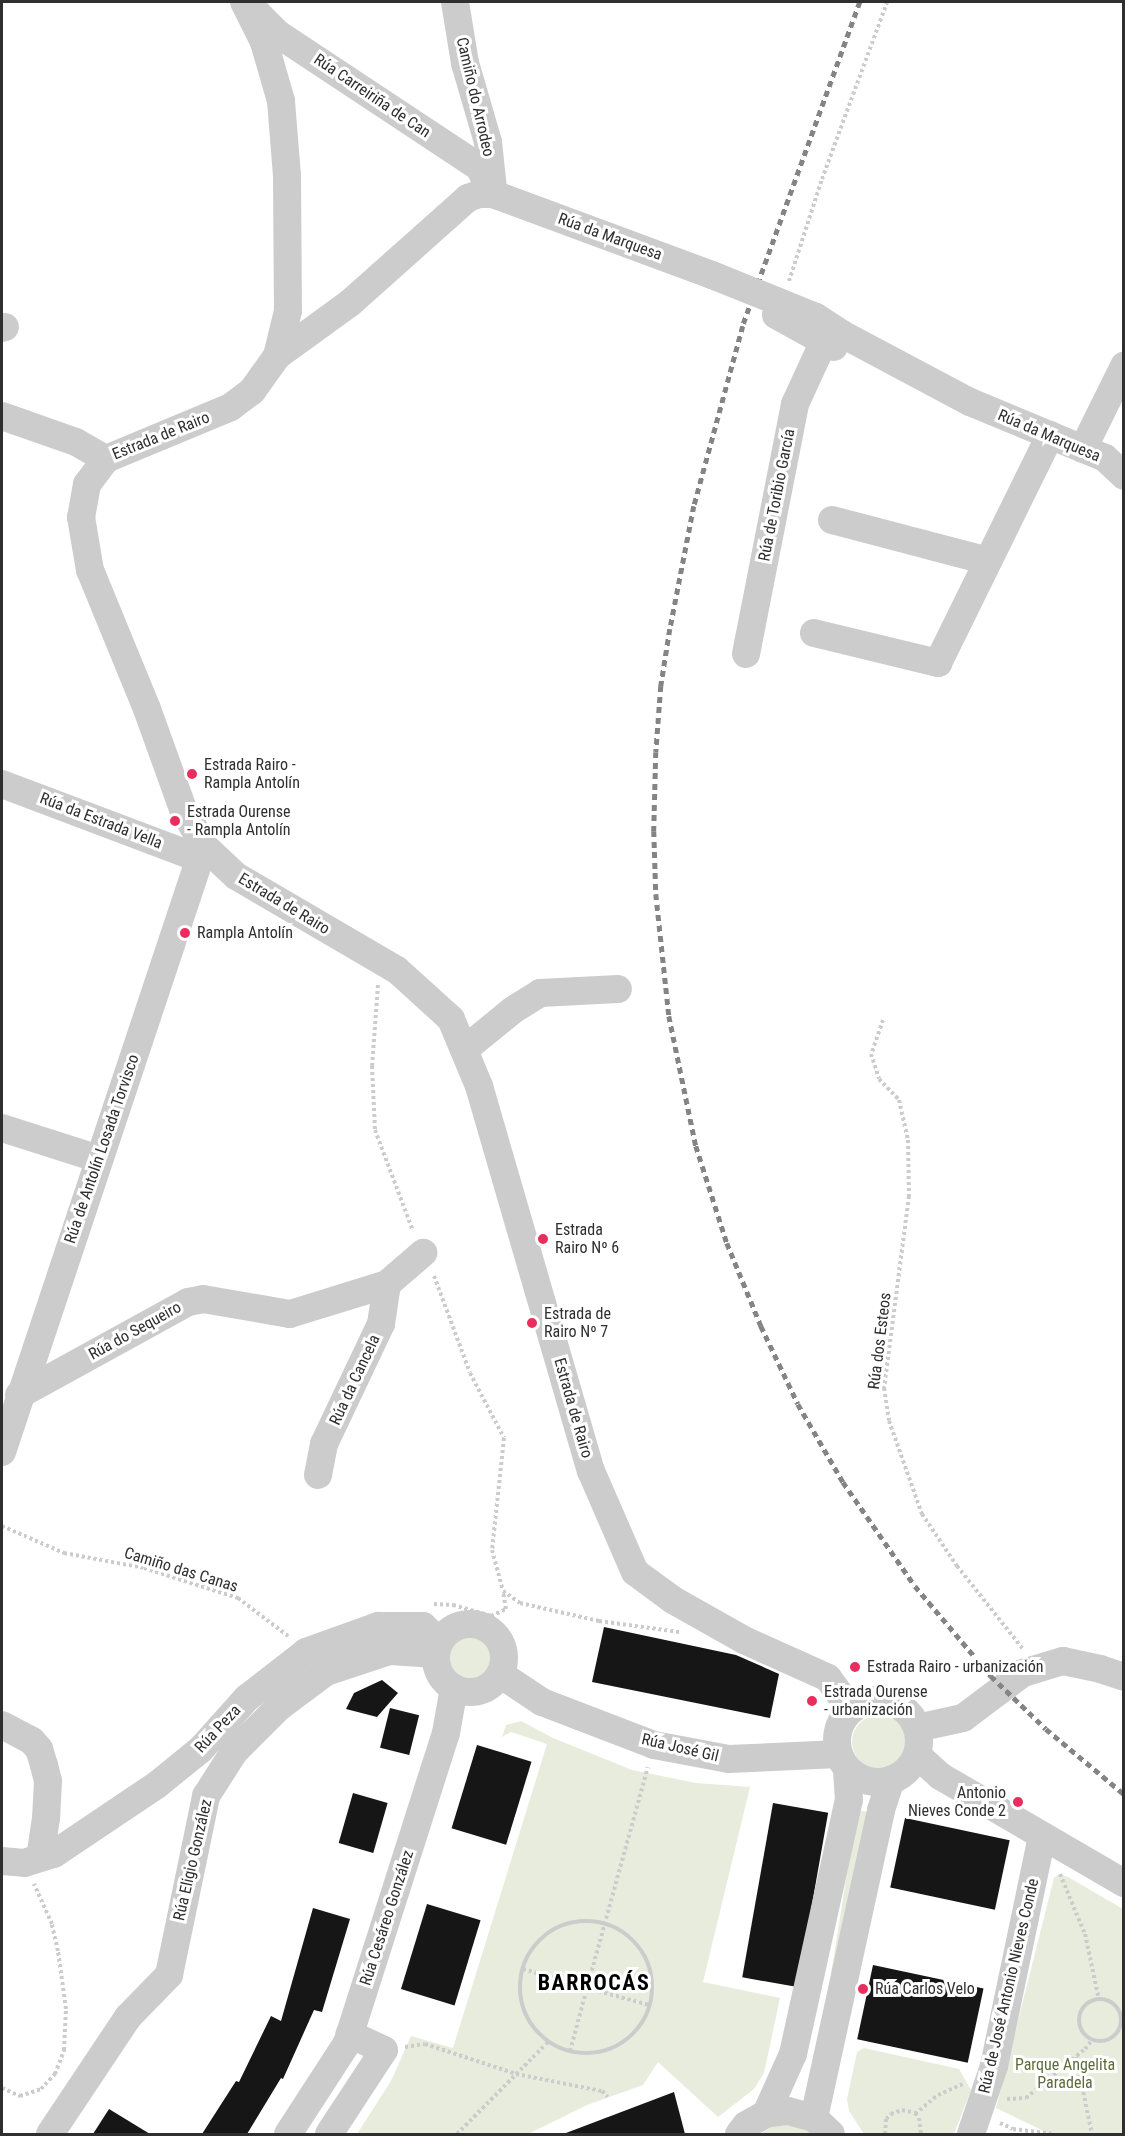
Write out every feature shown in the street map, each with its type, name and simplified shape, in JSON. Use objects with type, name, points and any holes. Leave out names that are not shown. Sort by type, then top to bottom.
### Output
[{"type":"street","name":"Rúa Carreiriña de Can","points":[[245,2],[278,34],[479,167],[493,194]]},
{"type":"street","name":"Estrada de Rairo","points":[[245,2],[264,42],[281,101],[287,175],[288,311],[278,356],[252,391],[231,407],[106,459],[87,484],[81,517],[90,570],[147,709],[183,809],[202,853],[236,876],[396,970],[451,1019],[479,1086],[591,1471],[635,1572],[673,1600],[744,1640],[828,1678],[851,1710]]},
{"type":"street","name":"Camiño do Arrodeo","points":[[455,2],[465,63],[488,142],[493,194]]},
{"type":"street","name":"Rúa da Marquesa","points":[[493,194],[712,275],[820,329]]},
{"type":"street","points":[[278,356],[350,303],[468,198],[493,194]]},
{"type":"street","name":"Rúa da Marquesa","points":[[776,315],[842,334],[970,402],[1105,458],[1124,476]]},
{"type":"street","name":"Rúa de Toribio García","points":[[746,654],[795,404],[820,329]]},
{"type":"street","points":[[1083,448],[1124,366]]},
{"type":"street","points":[[2,416],[76,442],[106,459]]},
{"type":"street","points":[[814,633],[938,663],[1050,435]]},
{"type":"street","points":[[832,520],[988,561]]},
{"type":"street","name":"Rúa da Estrada Vella","points":[[2,784],[202,853]]},
{"type":"street","name":"Rúa de Antolín Losada Torvisco","points":[[2,1452],[19,1395],[202,853]]},
{"type":"street","points":[[464,1050],[513,1010],[540,993],[618,989]]},
{"type":"street","points":[[2,1128],[99,1159]]},
{"type":"street","name":"Rúa do Sequeiro","points":[[19,1395],[188,1302],[203,1299],[290,1314],[387,1284],[423,1253]]},
{"type":"street","name":"Rúa da Cancela","points":[[318,1475],[324,1444],[381,1324],[387,1284]]},
{"type":"street","points":[[473,1623],[486,1627],[497,1636],[503,1648],[504,1661],[500,1674],[492,1684],[480,1690],[466,1692],[454,1688],[443,1679],[437,1668],[438,1648],[448,1631],[460,1625],[473,1623]]},
{"type":"street","name":"Rúa Peza","points":[[22,1861],[54,1854],[158,1784],[201,1749],[247,1698],[306,1652],[378,1626],[423,1626],[438,1648]]},
{"type":"street","name":"Rúa Eligio González","points":[[50,2134],[128,2017],[169,1976],[206,1796],[234,1752],[279,1707],[326,1672],[390,1651],[438,1648]]},
{"type":"street","points":[[917,1728],[963,1718],[1023,1673],[1063,1661],[1101,1669],[1124,1677]]},
{"type":"street","name":"Rúa José Gil","points":[[500,1674],[542,1702],[654,1745],[729,1759],[843,1761]]},
{"type":"street","name":"Rúa Cesáreo González","points":[[288,2134],[347,2043],[446,1732],[454,1688]]},
{"type":"street","points":[[766,2114],[794,2054],[849,1800],[843,1761],[839,1730],[851,1710],[865,1702],[888,1702],[909,1714],[917,1728],[918,1756],[905,1772],[891,1780],[860,1778],[843,1761]]},
{"type":"street","points":[[2,1725],[32,1741],[39,1749],[48,1781],[46,1818],[22,1861]]},
{"type":"street","points":[[918,1756],[940,1776],[1124,1883]]},
{"type":"street","points":[[739,2134],[746,2125],[766,2114],[788,2111],[823,2126],[881,1810],[891,1780]]},
{"type":"street","name":"Rúa de José Antonio Nieves Conde","points":[[984,2108],[1042,1836]]},
{"type":"street","points":[[329,2134],[384,2050],[350,2034]]},
{"type":"path","points":[[776,315],[887,2]]},
{"type":"path","points":[[380,960],[372,1066],[375,1130],[443,1298],[470,1373],[504,1438],[492,1550],[506,1608],[491,1616],[453,1605],[431,1604]]},
{"type":"path","name":"Rúa dos Esteos","points":[[883,1020],[871,1054],[879,1079],[899,1100],[908,1140],[909,1196],[884,1388],[889,1421],[922,1514],[957,1566],[1038,1669]]},
{"type":"path","name":"Camiño das Canas","points":[[2,1526],[64,1553],[144,1568],[238,1598],[306,1652]]},
{"type":"path","points":[[503,1591],[520,1603],[599,1621],[686,1633]]},
{"type":"path","points":[[570,2051],[654,1745]]},
{"type":"path","points":[[1042,1836],[1085,1934],[1099,2000]]},
{"type":"path","points":[[2,2088],[20,2096],[41,2089],[55,2074],[64,2050],[66,2035],[66,2009],[52,1924],[22,1861]]},
{"type":"path","points":[[577,1922],[605,1924],[630,1938],[643,1953],[650,1971],[652,1990],[650,2005],[641,2025],[628,2038],[612,2048],[594,2053],[570,2051],[549,2041],[530,2023],[522,2007],[520,1988],[523,1969],[530,1953],[542,1938],[558,1928],[577,1922]]},
{"type":"path","points":[[523,1969],[650,2005]]},
{"type":"path","points":[[1099,2000],[1113,2004],[1120,2014],[1121,2021],[1120,2027],[1112,2037],[1099,2041],[1092,2040],[1081,2030],[1080,2016],[1087,2004],[1099,2000]]},
{"type":"path","points":[[984,2108],[1026,2098],[1092,2040]]},
{"type":"path","points":[[457,2134],[549,2041]]},
{"type":"path","points":[[425,2044],[516,2074],[602,2091],[608,2097]]},
{"type":"path","points":[[1076,2056],[1092,2134]]},
{"type":"path","points":[[915,2114],[932,2100],[954,2087],[1013,2129],[1052,2134]]},
{"type":"path","points":[[885,2134],[884,2125],[891,2114],[902,2109],[915,2114],[922,2124],[921,2134]]},
{"type":"green space","points":[[470,1634],[486,1641],[493,1657],[486,1673],[470,1680],[454,1673],[447,1657],[454,1641]]},
{"type":"green space","points":[[874,1715],[884,1715],[894,1719],[902,1727],[906,1742],[902,1757],[894,1765],[884,1769],[874,1769],[864,1765],[856,1757],[852,1747],[852,1737],[856,1727],[864,1719]]},
{"type":"green space","points":[[521,1721],[553,1738],[632,1770],[696,1783],[750,1787],[703,1982],[780,1998],[764,2073],[754,2089],[718,2117],[658,2062],[643,2085],[587,2105],[528,2134],[357,2134],[391,2081],[411,2036],[453,2048],[547,1744],[511,1732],[502,1737],[506,1725]]},
{"type":"green space","points":[[857,1810],[869,1812],[824,2096],[812,2094]]},
{"type":"green space","name":"Parque Angelita Paradela","points":[[1059,1874],[1123,1909],[1123,2134],[1050,2134],[996,2108],[1054,1878]]},
{"type":"green space","points":[[864,2048],[959,2069],[971,2090],[954,2134],[864,2134],[849,2111],[847,2099],[857,2052]]},
{"type":"green space","points":[[787,2125],[802,2127],[816,2134],[760,2134],[772,2127]]},
{"type":"building","points":[[604,1627],[736,1655],[779,1674],[770,1718],[592,1682]]},
{"type":"building","points":[[382,1680],[398,1693],[377,1717],[346,1709],[354,1693]]},
{"type":"building","points":[[390,1708],[419,1715],[409,1755],[380,1748]]},
{"type":"building","points":[[477,1745],[532,1762],[506,1845],[452,1828]]},
{"type":"building","points":[[353,1793],[388,1803],[373,1853],[339,1843]]},
{"type":"building","points":[[773,1803],[828,1813],[797,1987],[742,1977]]},
{"type":"building","points":[[905,1818],[1010,1840],[995,1910],[890,1887]]},
{"type":"building","points":[[427,1904],[481,1920],[455,2005],[401,1989]]},
{"type":"building","points":[[313,1908],[350,1919],[322,2012],[314,2010],[283,2079],[281,2078],[247,2134],[202,2134],[236,2081],[239,2082],[271,2016],[281,2021]]},
{"type":"building","points":[[873,1965],[984,1988],[968,2063],[857,2039]]},
{"type":"building","points":[[674,2092],[685,2134],[566,2134],[566,2133]]},
{"type":"building","points":[[109,2109],[150,2134],[93,2134]]},
{"type":"railway","points":[[860,2],[743,326],[694,506],[670,629],[661,686],[656,752],[654,831],[656,894],[669,1016],[696,1146],[727,1243],[761,1326],[798,1404],[843,1482],[915,1586],[991,1676],[1046,1729],[1124,1794]]},
{"type":"place","name":"Estrada Rairo - Rampla Antolín","points":[[192,774]]},
{"type":"place","name":"Estrada Ourense - Rampla Antolín","points":[[175,821]]},
{"type":"place","name":"Rampla Antolín","points":[[185,933]]},
{"type":"place","name":"Estrada Rairo Nº 6","points":[[543,1239]]},
{"type":"place","name":"Estrada de Rairo Nº 7","points":[[532,1323]]},
{"type":"place","name":"Estrada Rairo - urbanización","points":[[855,1667]]},
{"type":"place","name":"Estrada Ourense - urbanización","points":[[812,1701]]},
{"type":"place","name":"Antonio Nieves Conde 2","points":[[1018,1802]]},
{"type":"place","name":"Rúa Carlos Velo","points":[[863,1989]]},
{"type":"district","name":"BARROCÁS","points":[[594,1983]]}]
